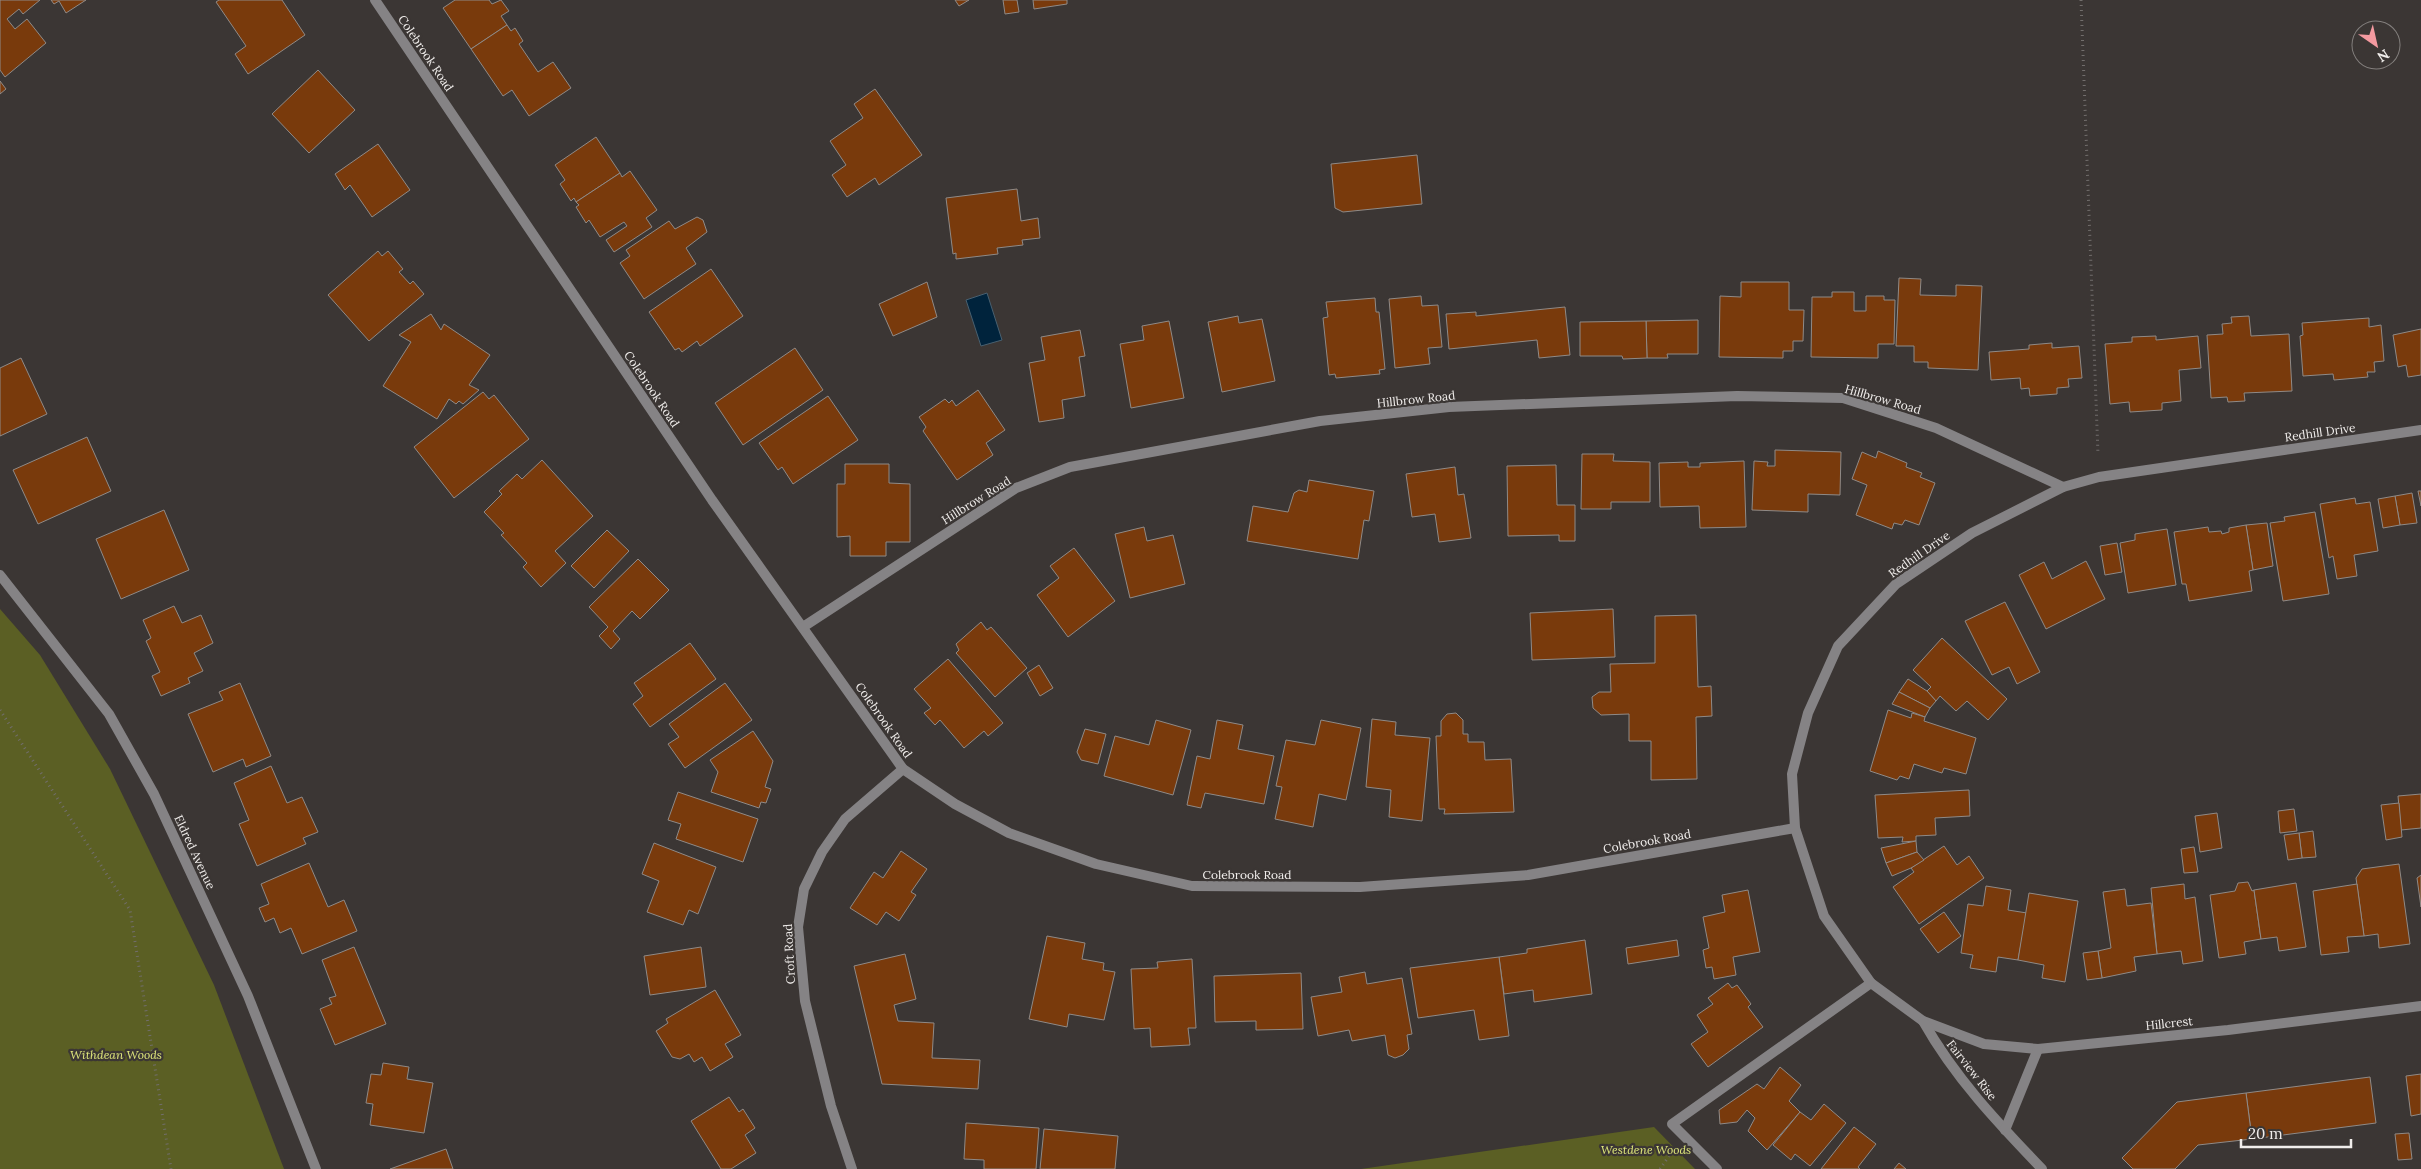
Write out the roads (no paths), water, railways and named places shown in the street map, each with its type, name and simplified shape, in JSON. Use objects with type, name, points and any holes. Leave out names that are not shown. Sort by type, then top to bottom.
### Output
[{"type":"street","name":"Colebrook Road","points":[[376,0],[654,415],[903,769],[955,804],[1009,833],[1096,864],[1192,886],[1360,887],[1528,875],[1795,828]]},
{"type":"street","name":"Hillbrow Road","points":[[803,627],[1016,488],[1070,466],[1320,421],[1449,407],[1737,396],[1843,398],[1936,428],[2063,487]]},
{"type":"street","name":"Redhill Drive","points":[[1923,1022],[1871,983],[1824,916],[1795,828],[1792,774],[1808,713],[1838,646],[1896,584],[1972,533],[2063,487],[2099,477],[2421,430]]},
{"type":"street","name":"Eldred Avenue","points":[[0,575],[109,714],[154,794],[248,996],[316,1169]]},
{"type":"street","name":"Croft Road","points":[[852,1169],[831,1106],[805,1001],[798,927],[804,889],[822,852],[845,819],[903,769]]},
{"type":"street","points":[[1718,1169],[1672,1124],[1871,983]]},
{"type":"street","name":"Hillcrest","points":[[1923,1022],[1984,1044],[2038,1049],[2228,1030],[2421,1006]]},
{"type":"street","name":"Fairview Rise","points":[[1923,1022],[1939,1049],[1970,1092],[2042,1169]]},
{"type":"street","name":"Fairview Rise","points":[[2005,1130],[2038,1049]]},
{"type":"water","points":[[987,293],[1002,340],[981,346],[966,300]]},
{"type":"park label","name":"Withdean Woods","points":[[116,1054]]},
{"type":"park label","name":"Westdene Woods","points":[[1646,1149]]}]
